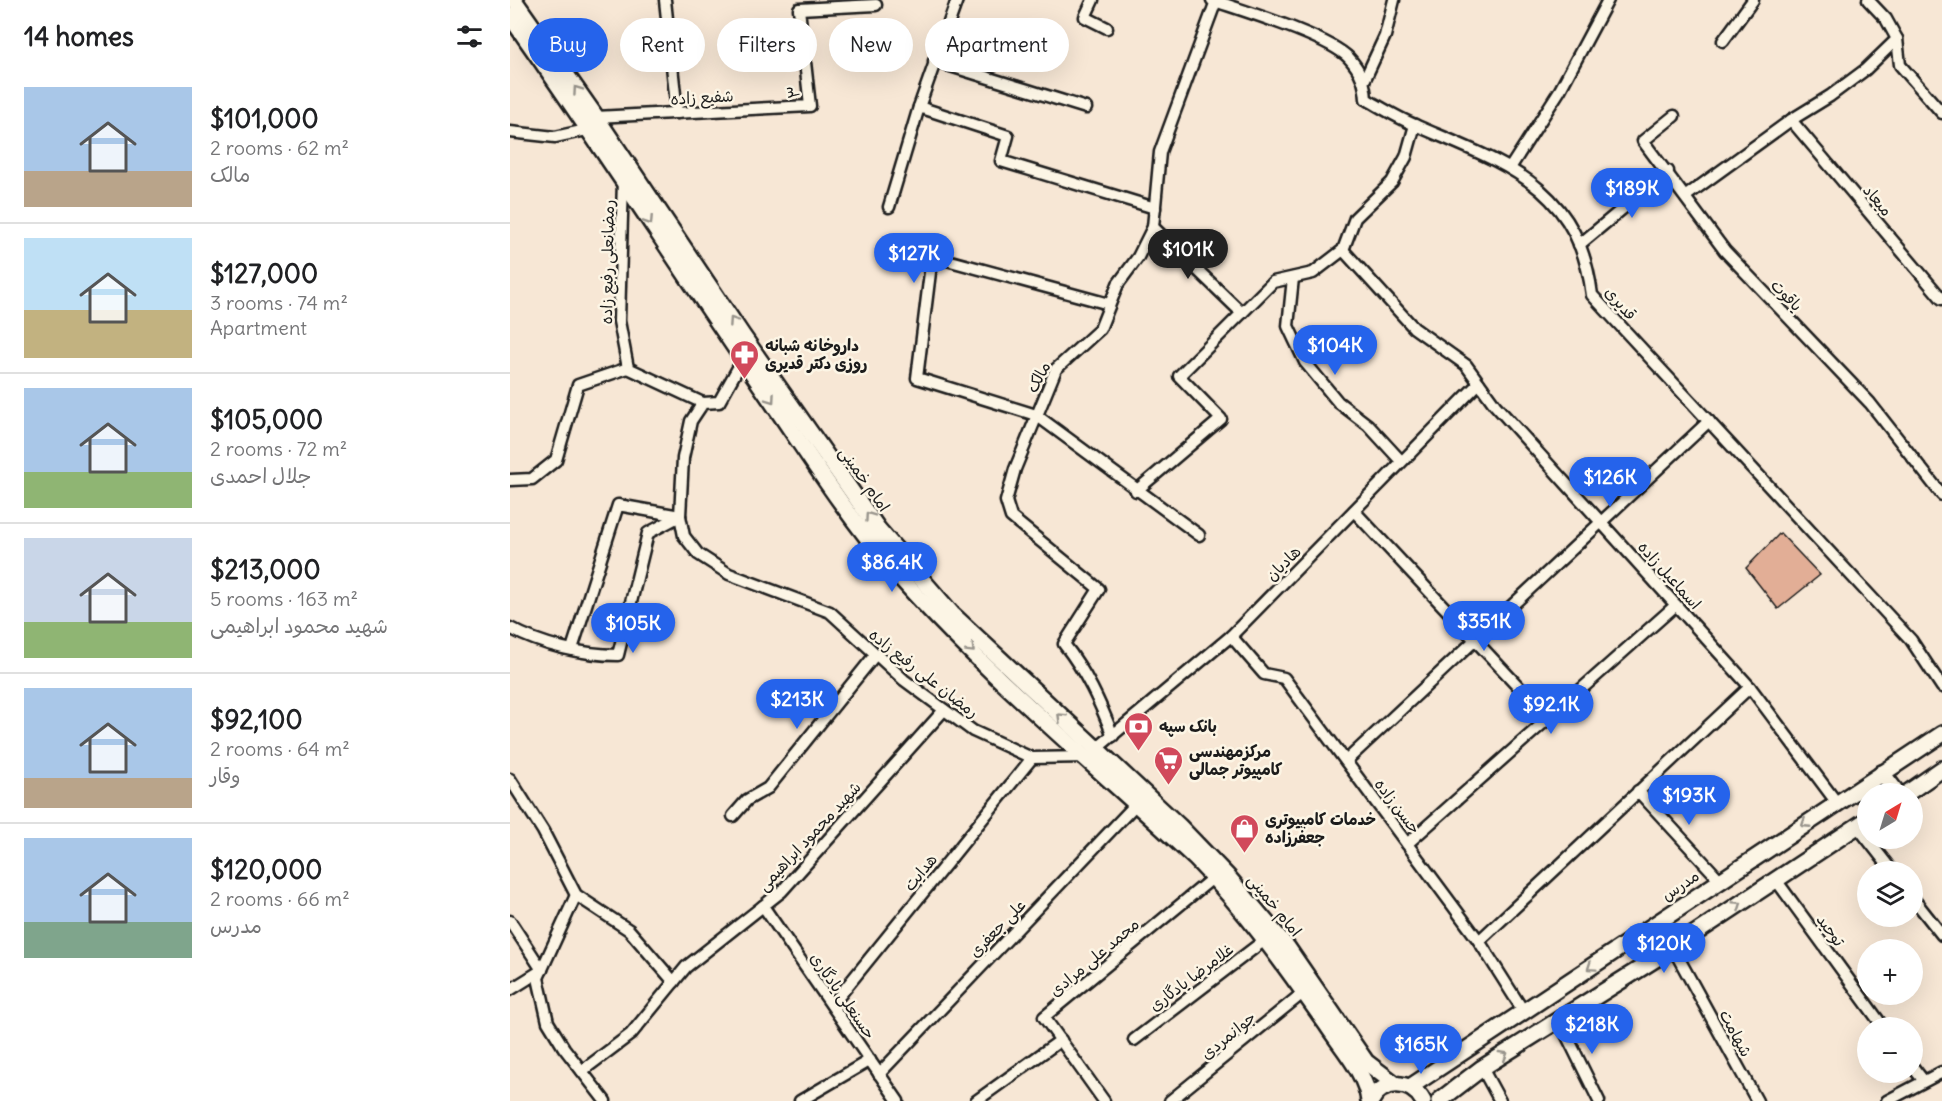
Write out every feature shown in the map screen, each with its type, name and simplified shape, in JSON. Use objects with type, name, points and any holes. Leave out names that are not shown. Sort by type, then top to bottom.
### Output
[{"type":"main road","name":"امام خمینی","points":[[514,0],[743,359],[868,538],[891,567],[972,650],[1179,826],[1228,877],[1287,947],[1366,1062],[1402,1086],[1419,1094],[1423,1101]]},
{"type":"main road","name":"امام خمینی","points":[[510,16],[593,123]]},
{"type":"main road","name":"امام خمینی","points":[[629,177],[878,529],[931,593],[1091,753],[1137,803],[1214,877],[1266,939],[1304,992],[1358,1070],[1370,1101]]},
{"type":"main road","name":"مدرس","points":[[1370,1101],[1380,1090],[1402,1086],[1524,1012],[1942,734]]},
{"type":"main road","points":[[1922,783],[1942,769]]},
{"type":"main road","points":[[1882,773],[1890,783]]},
{"type":"main road","points":[[1439,1101],[1482,1068],[1560,1022],[1857,825]]},
{"type":"street","points":[[665,0],[677,113]]},
{"type":"street","points":[[950,18],[957,0]]},
{"type":"street","points":[[1093,0],[1085,17],[1107,28]]},
{"type":"street","points":[[1365,79],[1385,36],[1394,0]]},
{"type":"street","points":[[1510,168],[1560,90],[1608,0]]},
{"type":"street","points":[[1723,41],[1753,0]]},
{"type":"street","points":[[1868,0],[1886,19],[1896,39],[1900,65],[1942,113]]},
{"type":"street","name":"قدیری","points":[[1214,1],[1328,44],[1348,57],[1365,79],[1366,99],[1415,125],[1483,153],[1528,178],[1556,205],[1568,221],[1589,269],[1592,295],[1911,640],[1942,687]]},
{"type":"street","name":"مالک","points":[[1113,736],[1098,696],[1078,661],[1064,644],[1099,589],[1011,517],[1006,501],[1036,415],[1056,369],[1100,329],[1109,304],[1153,227],[1161,152],[1214,1]]},
{"type":"street","name":"۳","points":[[810,106],[799,9],[876,4]]},
{"type":"street","points":[[1686,196],[1865,70],[1896,39]]},
{"type":"street","points":[[889,207],[931,72]]},
{"type":"street","points":[[970,72],[1086,108]]},
{"type":"street","name":"شفیع زاده","points":[[510,132],[555,137],[593,123],[677,113],[810,106]]},
{"type":"street","points":[[920,107],[1008,136],[1002,161],[1155,208]]},
{"type":"street","name":"یاقوت","points":[[1674,116],[1642,141],[1668,171],[1725,251],[1870,403],[1899,443],[1942,495]]},
{"type":"street","name":"میعاد","points":[[1791,120],[1942,299]]},
{"type":"street","points":[[1136,490],[1221,418],[1179,376],[1274,282],[1313,273],[1343,250],[1355,218],[1392,182],[1406,157],[1415,125]]},
{"type":"street","points":[[1579,245],[1668,171]]},
{"type":"street","name":"رمضانعلی رفیع زاده","points":[[628,368],[619,321],[629,177]]},
{"type":"street","points":[[1153,227],[1242,313]]},
{"type":"street","name":"اسماعیل زاده","points":[[1343,250],[1414,328],[1466,365],[1495,405],[1602,521],[1749,687],[1837,803]]},
{"type":"street","points":[[1109,304],[932,256],[917,378],[1036,415],[1199,535]]},
{"type":"street","points":[[1293,278],[1288,326],[1305,362],[1338,402],[1368,425],[1401,461]]},
{"type":"street","points":[[510,480],[532,479],[556,460],[578,385],[628,368],[703,403],[719,402],[743,359]]},
{"type":"street","name":"هادیان","points":[[1091,753],[1231,636],[1479,383]]},
{"type":"street","name":"رمضان علی رفیع زاده","points":[[703,403],[691,421],[683,458],[680,516],[684,536],[698,555],[729,574],[830,612],[875,655],[973,731],[1032,758],[1091,753]]},
{"type":"street","points":[[1346,761],[1709,421]]},
{"type":"street","points":[[572,649],[618,505],[680,516]]},
{"type":"street","points":[[1354,511],[1548,718]]},
{"type":"street","points":[[510,628],[522,635],[592,655],[618,656],[648,533],[680,516]]},
{"type":"street","points":[[1407,844],[1676,605]]},
{"type":"street","name":"حسن زاده","points":[[1231,636],[1264,674],[1284,678],[1479,941],[1524,1012]]},
{"type":"street","points":[[733,816],[747,800],[768,788],[875,655]]},
{"type":"street","points":[[1479,941],[1749,687]]},
{"type":"street","name":"شهید محمود ابراهیمی","points":[[582,1071],[631,1034],[686,967],[782,891],[944,710]]},
{"type":"street","name":"هدایت","points":[[832,1005],[1032,758]]},
{"type":"street","points":[[510,779],[543,831],[576,895],[629,930],[674,982]]},
{"type":"street","points":[[1638,791],[1720,880]]},
{"type":"street","name":"علی جعفری","points":[[879,1074],[1137,803]]},
{"type":"street","name":"محمد علی مرادی","points":[[1104,1101],[1044,1017],[1214,877]]},
{"type":"street","name":"توحید","points":[[1776,880],[1876,1017]]},
{"type":"street","points":[[576,895],[538,978],[548,1022],[605,1101]]},
{"type":"street","name":"حسنعلی یادگاری","points":[[763,906],[898,1101]]},
{"type":"street","points":[[1923,911],[1942,935]]},
{"type":"street","points":[[510,921],[542,970]]},
{"type":"street","name":"غلامرضا یادگاری","points":[[1134,1040],[1266,939]]},
{"type":"street","name":"شهامت","points":[[1673,948],[1757,1101]]},
{"type":"street","points":[[510,990],[542,970]]},
{"type":"street","name":"جوانمردی","points":[[1170,1101],[1304,992]]},
{"type":"street","points":[[1560,1022],[1599,1101]]},
{"type":"street","points":[[976,1101],[1060,1040]]},
{"type":"street","points":[[800,1101],[870,1060]]},
{"type":"street","points":[[1482,1068],[1500,1101]]},
{"type":"street","points":[[1923,1080],[1942,1072]]},
{"type":"street","points":[[1887,1101],[1918,1083]]},
{"type":"building","points":[[1780,533],[1820,575],[1778,609],[1746,568]]},
{"type":"place","name":"داروخانه شبانه روزی دکتر قدیری","points":[[744,380]]},
{"type":"place","name":"بانک سپه","points":[[1138,752]]},
{"type":"place","name":"مرکزمهندسی کامپیوتر جمالی","points":[[1168,786]]},
{"type":"place","name":"خدمات کامپیوتری جعفرزاده","points":[[1244,854]]}]
